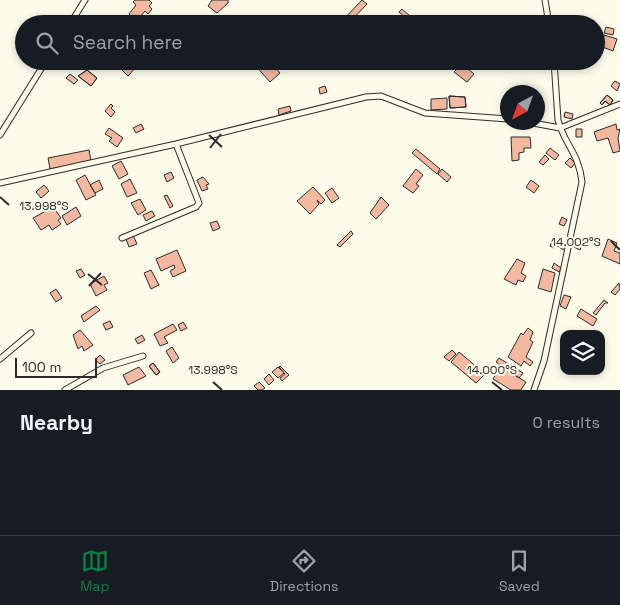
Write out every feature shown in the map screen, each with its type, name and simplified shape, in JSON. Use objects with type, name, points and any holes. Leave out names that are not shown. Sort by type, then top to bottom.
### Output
[{"type":"street","points":[[76,15],[85,0]]},
{"type":"street","points":[[545,0],[548,15]]},
{"type":"street","points":[[0,135],[40,70]]},
{"type":"street","points":[[534,390],[544,361],[581,188],[578,160],[560,128],[555,98],[554,70]]},
{"type":"street","points":[[0,183],[176,144],[366,97],[386,98],[425,113],[500,118]]},
{"type":"street","points":[[545,125],[560,128],[620,104]]},
{"type":"street","points":[[122,238],[196,207],[199,203],[176,144]]},
{"type":"street","points":[[0,359],[31,333]]},
{"type":"street","points":[[65,390],[104,368],[143,356]]},
{"type":"building","points":[[135,0],[149,0],[152,3],[149,6],[152,9],[148,14],[145,11],[142,15],[130,15],[136,5],[133,2]]},
{"type":"building","points":[[212,0],[228,0],[228,3],[217,13],[208,6]]},
{"type":"building","points":[[362,0],[367,4],[357,15],[348,15]]},
{"type":"building","points":[[402,9],[409,15],[402,15],[399,12]]},
{"type":"building","points":[[606,27],[614,29],[613,35],[605,33]]},
{"type":"building","points":[[605,35],[617,39],[613,51],[605,48]]},
{"type":"building","points":[[87,70],[97,78],[91,86],[78,76]]},
{"type":"building","points":[[87,70],[97,78],[91,86],[78,76]]},
{"type":"building","points":[[122,70],[133,70],[128,76]]},
{"type":"building","points":[[259,70],[277,70],[280,73],[270,82]]},
{"type":"building","points":[[456,70],[469,70],[474,74],[467,82],[454,72]]},
{"type":"building","points":[[70,74],[78,80],[74,84],[66,78]]},
{"type":"building","points":[[615,81],[620,84],[617,91],[611,86]]},
{"type":"building","points":[[325,86],[327,92],[320,94],[319,88]]},
{"type":"building","points":[[607,95],[613,100],[610,105],[605,101],[602,105],[600,103]]},
{"type":"building","points":[[607,95],[613,100],[610,105],[605,101],[602,105],[600,103]]},
{"type":"building","points":[[449,96],[465,97],[466,107],[450,108]]},
{"type":"building","points":[[449,96],[465,97],[466,107],[450,108]]},
{"type":"building","points":[[447,98],[447,109],[431,110],[431,99]]},
{"type":"building","points":[[111,104],[113,106],[111,108],[115,112],[111,117],[105,111]]},
{"type":"building","points":[[290,106],[291,111],[279,115],[278,109]]},
{"type":"building","points":[[565,112],[573,114],[572,119],[564,117]]},
{"type":"building","points":[[141,124],[144,129],[136,133],[133,128]]},
{"type":"building","points":[[616,124],[617,130],[620,129],[618,138],[620,151],[613,153],[608,138],[597,141],[594,132]]},
{"type":"building","points":[[109,128],[123,138],[117,147],[109,141],[112,138],[105,134]]},
{"type":"building","points":[[576,129],[582,129],[582,137],[576,137]]},
{"type":"building","points":[[511,137],[530,137],[531,148],[524,148],[524,152],[519,153],[519,160],[512,161]]},
{"type":"building","points":[[550,148],[559,155],[555,160],[546,153]]},
{"type":"building","points":[[416,149],[440,169],[437,174],[412,153]]},
{"type":"building","points":[[89,150],[91,161],[50,169],[48,158]]},
{"type":"building","points":[[545,155],[549,159],[543,165],[539,162]]},
{"type":"building","points":[[570,158],[575,163],[571,168],[565,163]]},
{"type":"building","points":[[121,161],[128,174],[119,179],[112,166]]},
{"type":"building","points":[[416,169],[423,175],[416,184],[419,186],[413,193],[403,186]]},
{"type":"building","points":[[442,169],[451,177],[447,182],[438,174]]},
{"type":"building","points":[[171,172],[174,178],[167,182],[164,175]]},
{"type":"building","points":[[85,175],[96,195],[86,200],[76,180]]},
{"type":"building","points":[[203,177],[209,184],[206,185],[208,189],[202,191],[197,180]]},
{"type":"building","points":[[130,179],[137,193],[127,197],[121,184]]},
{"type":"building","points":[[99,180],[103,189],[95,193],[90,185]]},
{"type":"building","points":[[531,180],[539,186],[534,193],[526,187]]},
{"type":"building","points":[[44,185],[49,191],[41,198],[36,192]]},
{"type":"building","points":[[313,187],[325,200],[321,204],[317,200],[319,204],[310,214],[297,201]]},
{"type":"building","points":[[332,188],[339,198],[332,203],[325,193]]},
{"type":"building","points":[[167,195],[173,206],[170,208],[164,196]]},
{"type":"building","points":[[381,197],[389,205],[376,219],[370,213]]},
{"type":"building","points":[[140,199],[146,210],[138,215],[131,203]]},
{"type":"building","points":[[53,207],[61,218],[58,220],[61,224],[52,230],[49,225],[41,230],[33,218]]},
{"type":"building","points":[[76,207],[81,216],[67,225],[62,216]]},
{"type":"building","points":[[152,211],[155,216],[146,221],[143,215]]},
{"type":"building","points":[[562,217],[567,220],[564,226],[559,224]]},
{"type":"building","points":[[217,221],[220,228],[213,231],[210,223]]},
{"type":"building","points":[[351,231],[353,234],[340,247],[337,245]]},
{"type":"building","points":[[133,235],[137,244],[129,247],[126,239]]},
{"type":"building","points":[[553,237],[557,239],[554,248],[550,246]]},
{"type":"building","points":[[608,239],[617,243],[614,251],[620,253],[620,264],[602,256]]},
{"type":"building","points":[[558,240],[570,244],[567,252],[556,245]]},
{"type":"building","points":[[577,240],[583,242],[580,250],[574,247]]},
{"type":"building","points":[[177,250],[186,271],[173,277],[170,271],[175,268],[174,265],[161,271],[156,259]]},
{"type":"building","points":[[517,259],[525,263],[521,273],[526,276],[523,282],[518,280],[516,285],[504,279]]},
{"type":"building","points":[[554,263],[561,268],[559,272],[552,268]]},
{"type":"building","points":[[81,269],[85,275],[80,278],[76,271]]},
{"type":"building","points":[[543,269],[555,273],[551,292],[538,288]]},
{"type":"building","points":[[151,270],[159,285],[151,289],[144,273]]},
{"type":"building","points":[[104,276],[108,283],[104,285],[107,290],[96,296],[90,284]]},
{"type":"building","points":[[619,283],[620,289],[615,295],[611,292]]},
{"type":"building","points":[[56,289],[62,298],[56,302],[50,293]]},
{"type":"building","points":[[564,295],[571,297],[566,309],[560,306]]},
{"type":"building","points":[[604,300],[608,303],[605,303],[596,315],[593,313]]},
{"type":"building","points":[[96,306],[100,310],[84,322],[81,316]]},
{"type":"building","points":[[581,309],[597,319],[593,326],[577,316]]},
{"type":"building","points":[[110,321],[113,327],[106,330],[103,324]]},
{"type":"building","points":[[183,322],[187,328],[181,331],[178,325]]},
{"type":"building","points":[[173,324],[177,330],[164,337],[168,343],[160,346],[154,334]]},
{"type":"building","points":[[528,328],[533,332],[530,340],[533,342],[526,357],[533,362],[530,366],[524,361],[521,366],[508,357],[521,333],[523,335]]},
{"type":"building","points":[[80,330],[93,345],[84,351],[82,346],[78,349],[73,335]]},
{"type":"building","points":[[142,335],[145,340],[138,344],[135,339]]},
{"type":"building","points":[[172,347],[179,358],[173,363],[166,351]]},
{"type":"building","points":[[452,350],[456,354],[449,361],[444,357]]},
{"type":"building","points":[[459,352],[485,374],[476,383],[451,362]]},
{"type":"building","points":[[100,355],[105,360],[100,364],[95,360]]},
{"type":"building","points":[[499,358],[523,373],[519,378],[496,362]]},
{"type":"building","points":[[153,363],[160,372],[156,375],[149,366]]},
{"type":"building","points":[[153,363],[160,372],[156,375],[149,366]]},
{"type":"building","points":[[280,366],[289,375],[282,381],[280,378],[285,374]]},
{"type":"building","points":[[500,366],[526,382],[521,390],[511,390],[493,379]]},
{"type":"building","points":[[139,367],[146,376],[128,385],[123,375]]},
{"type":"building","points":[[278,367],[284,373],[278,378],[272,372]]},
{"type":"building","points":[[269,374],[274,380],[269,385],[264,379]]},
{"type":"building","points":[[259,382],[265,388],[262,390],[258,390],[254,386]]}]
